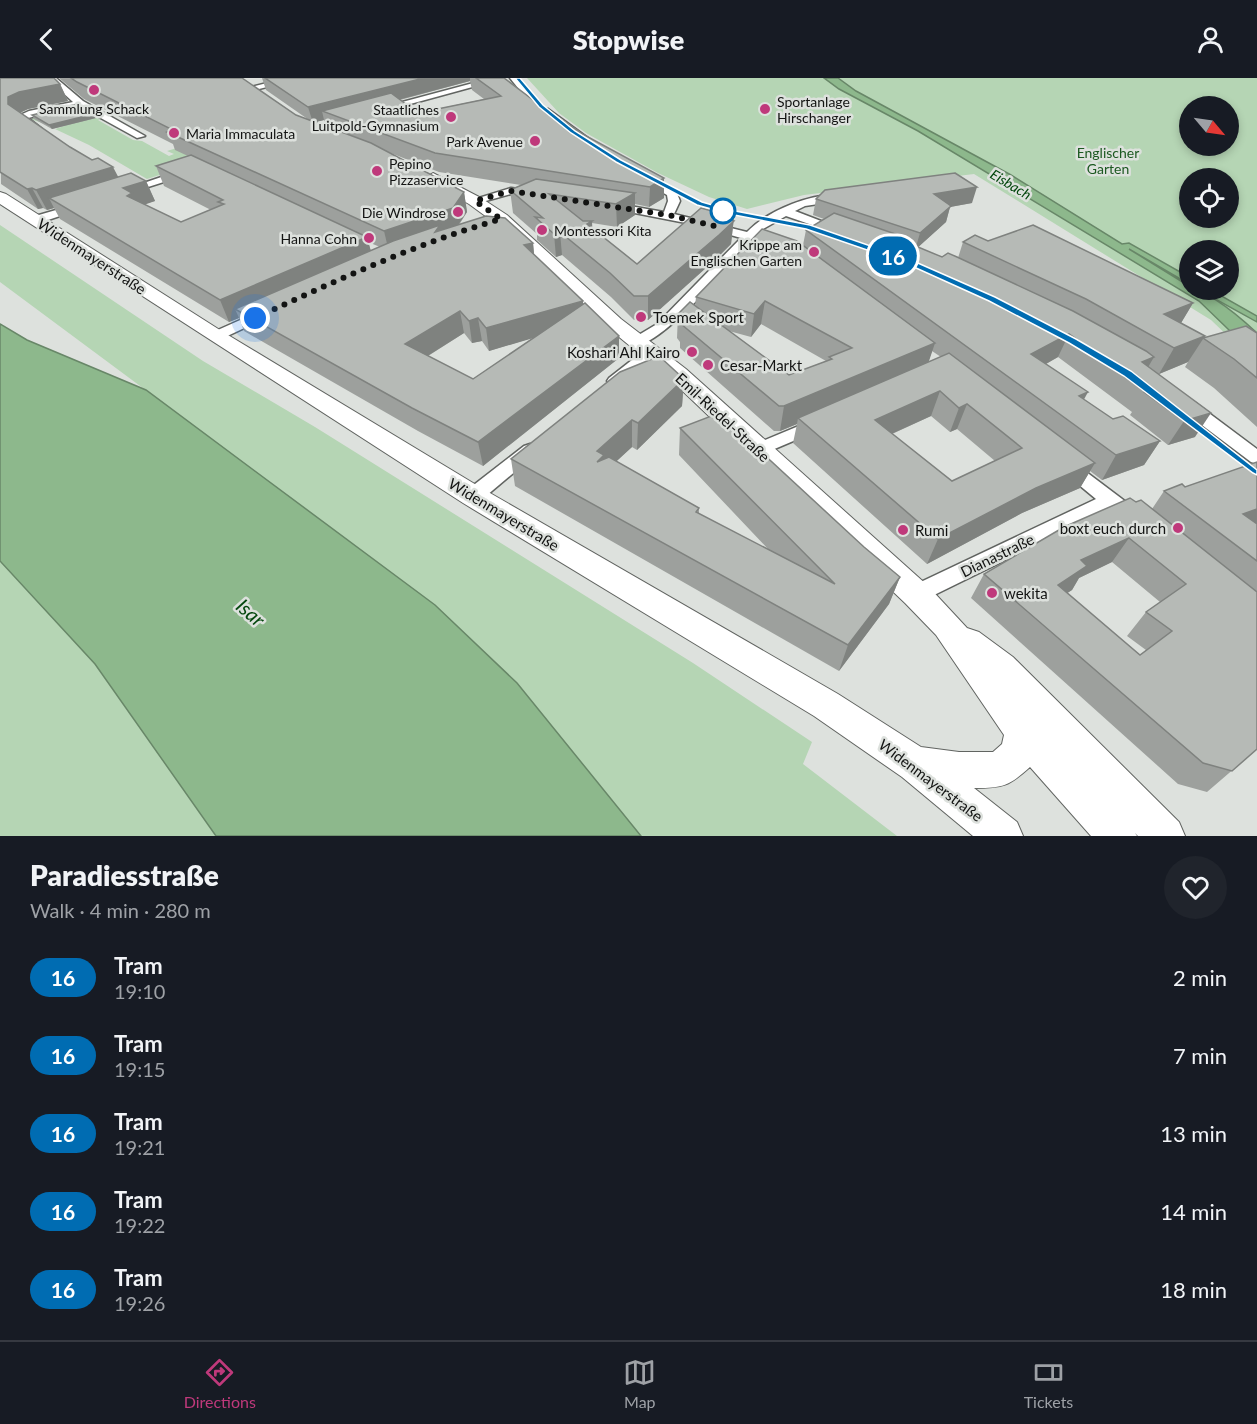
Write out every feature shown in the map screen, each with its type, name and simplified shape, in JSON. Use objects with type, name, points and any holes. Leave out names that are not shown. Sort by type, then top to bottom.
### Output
[{"type":"main road","points":[[237,78],[268,101]]},
{"type":"main road","name":"Emil-Riedel-Straße","points":[[421,172],[475,201],[501,219],[644,347],[678,374],[916,594]]},
{"type":"main road","name":"Widenmayerstraße","points":[[0,197],[216,336],[473,496],[826,705],[915,764],[1003,836]]},
{"type":"main road","points":[[916,594],[947,626],[1023,732],[1117,836]]},
{"type":"main road","points":[[947,626],[1001,667],[1166,836]]},
{"type":"main road","points":[[915,764],[959,770],[1000,770],[1018,754],[1023,732]]},
{"type":"street","points":[[51,78],[80,102],[140,136]]},
{"type":"street","points":[[251,88],[299,78]]},
{"type":"street","points":[[372,111],[502,78]]},
{"type":"street","points":[[514,78],[529,99],[552,120]]},
{"type":"street","points":[[46,134],[21,118],[32,113],[80,102]]},
{"type":"street","points":[[115,195],[132,185],[200,168]]},
{"type":"street","points":[[632,172],[672,193],[674,201],[668,215]]},
{"type":"street","points":[[475,201],[511,191],[544,195]]},
{"type":"street","points":[[601,392],[752,236],[759,226],[802,203],[857,196]]},
{"type":"street","points":[[36,220],[92,202]]},
{"type":"street","points":[[603,205],[668,215],[752,236],[790,254]]},
{"type":"street","points":[[786,212],[859,237]]},
{"type":"street","points":[[481,225],[501,219]]},
{"type":"street","points":[[216,336],[279,307]]},
{"type":"street","points":[[1177,398],[1257,458]]},
{"type":"street","points":[[759,450],[834,417]]},
{"type":"street","points":[[473,496],[546,437]]},
{"type":"street","points":[[1055,457],[1145,528]]},
{"type":"street","name":"Dianastraße","points":[[916,594],[1111,500]]},
{"type":"green space","name":"Englischer Garten","points":[[527,78],[1257,78],[1257,364],[1211,320],[974,174],[804,195],[747,209],[709,197],[658,173],[586,133],[559,113]]},
{"type":"green space","points":[[80,105],[102,119],[98,120],[133,140],[142,141],[169,156],[174,154],[167,151],[219,135],[181,168],[147,179],[89,145],[55,129],[73,123],[46,124],[33,120],[31,117]]},
{"type":"green space","points":[[0,225],[203,361],[315,427],[693,663],[812,742],[803,764],[897,836],[641,836],[517,683],[435,605],[0,282]]},
{"type":"green space","points":[[0,561],[95,664],[216,836],[0,836]]},
{"type":"water","name":"Eisbach","points":[[824,78],[838,78],[856,91],[1011,175],[1122,244],[1129,243],[1179,271],[1179,278],[1129,249],[1179,280],[1179,289],[918,131],[839,89]]},
{"type":"water","points":[[1197,300],[1216,300],[1257,333],[1257,357]]},
{"type":"water","points":[[1217,300],[1229,300],[1257,316],[1257,322]]},
{"type":"water","name":"Isar","points":[[0,324],[27,340],[146,390],[435,605],[517,683],[641,836],[216,836],[95,664],[0,561]]},
{"type":"building","points":[[0,78],[54,78],[60,84],[19,92],[8,97],[8,104],[70,147],[92,160],[98,158],[113,167],[36,190],[27,189],[0,172]]},
{"type":"building","points":[[71,78],[242,78],[296,115],[371,143],[464,192],[453,208],[384,231],[167,132],[173,130]]},
{"type":"building","points":[[265,78],[424,78],[308,107]]},
{"type":"building","points":[[476,78],[504,78],[577,130],[575,130],[664,178],[650,187],[435,153],[322,111],[391,93],[418,113],[501,96]]},
{"type":"building","points":[[77,104],[94,114],[49,125],[32,115]]},
{"type":"building","points":[[191,155],[367,237],[220,300],[49,198],[131,173],[146,181],[123,188],[132,193],[127,196],[181,222],[224,204],[218,202],[223,200],[156,166]]},
{"type":"building","points":[[955,173],[977,187],[934,194],[951,206],[920,233],[816,199],[825,190]]},
{"type":"building","points":[[536,179],[635,193],[616,204],[549,194],[583,221],[592,221],[587,224],[637,264],[701,208],[734,217],[730,220],[734,221],[648,296],[634,296],[560,232],[554,234],[535,217],[543,218],[510,190]]},
{"type":"building","points":[[834,213],[910,239],[906,242],[942,257],[948,253],[1073,311],[1146,351],[1154,357],[1142,362],[1211,413],[1184,421],[1144,392],[1147,389],[1069,334],[1031,354],[1088,392],[1079,396],[1113,419],[1123,416],[1160,441],[1116,455],[806,230]]},
{"type":"building","points":[[486,216],[505,218],[533,243],[524,245],[583,301],[486,328],[478,318],[469,321],[460,311],[405,344],[473,379],[585,303],[619,336],[478,442],[412,408],[235,309],[393,241],[440,225],[435,232]]},
{"type":"building","points":[[1033,225],[1179,296],[1179,300],[1193,303],[1164,314],[1205,336],[1174,348],[1086,299],[963,242],[975,235],[988,241]]},
{"type":"building","points":[[762,229],[797,241],[935,343],[784,406],[779,406],[681,324],[684,321],[678,314],[690,302],[789,375],[832,359],[829,357],[852,348],[765,301],[754,314],[696,297]]},
{"type":"building","points":[[1246,326],[1257,333],[1257,378],[1203,338]]},
{"type":"building","points":[[949,353],[1095,463],[1036,488],[938,539],[798,418]],"holes":[[[940,391],[959,408],[967,404],[1022,448],[952,481],[875,420]]]},
{"type":"building","points":[[659,356],[684,379],[638,423],[632,420],[597,451],[604,455],[597,462],[609,457],[699,508],[696,512],[835,584],[680,428],[719,413],[864,547],[900,577],[848,645],[511,459],[620,372]]},
{"type":"building","points":[[1257,462],[1257,509],[1243,514],[1257,524],[1257,561],[1164,491],[1182,484],[1185,487]]},
{"type":"building","points":[[1130,498],[1136,502],[1141,500],[1257,592],[1257,749],[1232,771],[1203,763],[984,574],[1064,527]],"holes":[[[1129,538],[1186,584],[1146,612],[1172,631],[1140,655],[1058,585],[1087,566],[1081,560]]]},
{"type":"tram line","points":[[518,78],[533,98],[552,116]]},
{"type":"tram line","name":"16","points":[[518,78],[550,115],[573,132],[602,152],[699,204],[807,227],[908,261],[992,299],[1073,341],[1128,374],[1257,470]]},
{"type":"tram line","points":[[548,108],[599,145]]},
{"type":"tram line","points":[[650,178],[690,199],[714,208],[824,232]]},
{"type":"tram line","points":[[1187,419],[1257,470]]},
{"type":"place","name":"Sammlung Schack","points":[[94,90]]},
{"type":"place","name":"Sportanlage Hirschanger","points":[[765,109]]},
{"type":"place","name":"Staatliches Luitpold-Gymnasium","points":[[451,117]]},
{"type":"place","name":"Maria Immaculata","points":[[174,133]]},
{"type":"place","name":"Park Avenue","points":[[535,141]]},
{"type":"place","name":"Pepino Pizzaservice","points":[[377,171]]},
{"type":"place","name":"Die Windrose","points":[[458,212]]},
{"type":"place","name":"Montessori Kita","points":[[542,230]]},
{"type":"place","name":"Hanna Cohn","points":[[369,238]]},
{"type":"place","name":"Krippe am Englischen Garten","points":[[814,252]]},
{"type":"place","name":"Toemek Sport","points":[[641,317]]},
{"type":"place","name":"Koshari Ahl Kairo","points":[[692,352]]},
{"type":"place","name":"Cesar-Markt","points":[[708,365]]},
{"type":"place","name":"boxt euch durch","points":[[1178,528]]},
{"type":"place","name":"Rumi","points":[[903,530]]},
{"type":"place","name":"wekita","points":[[992,593]]},
{"type":"route","points":[[255,318],[387,258],[501,219],[475,201],[511,191],[668,215],[715,226],[723,211]]}]
